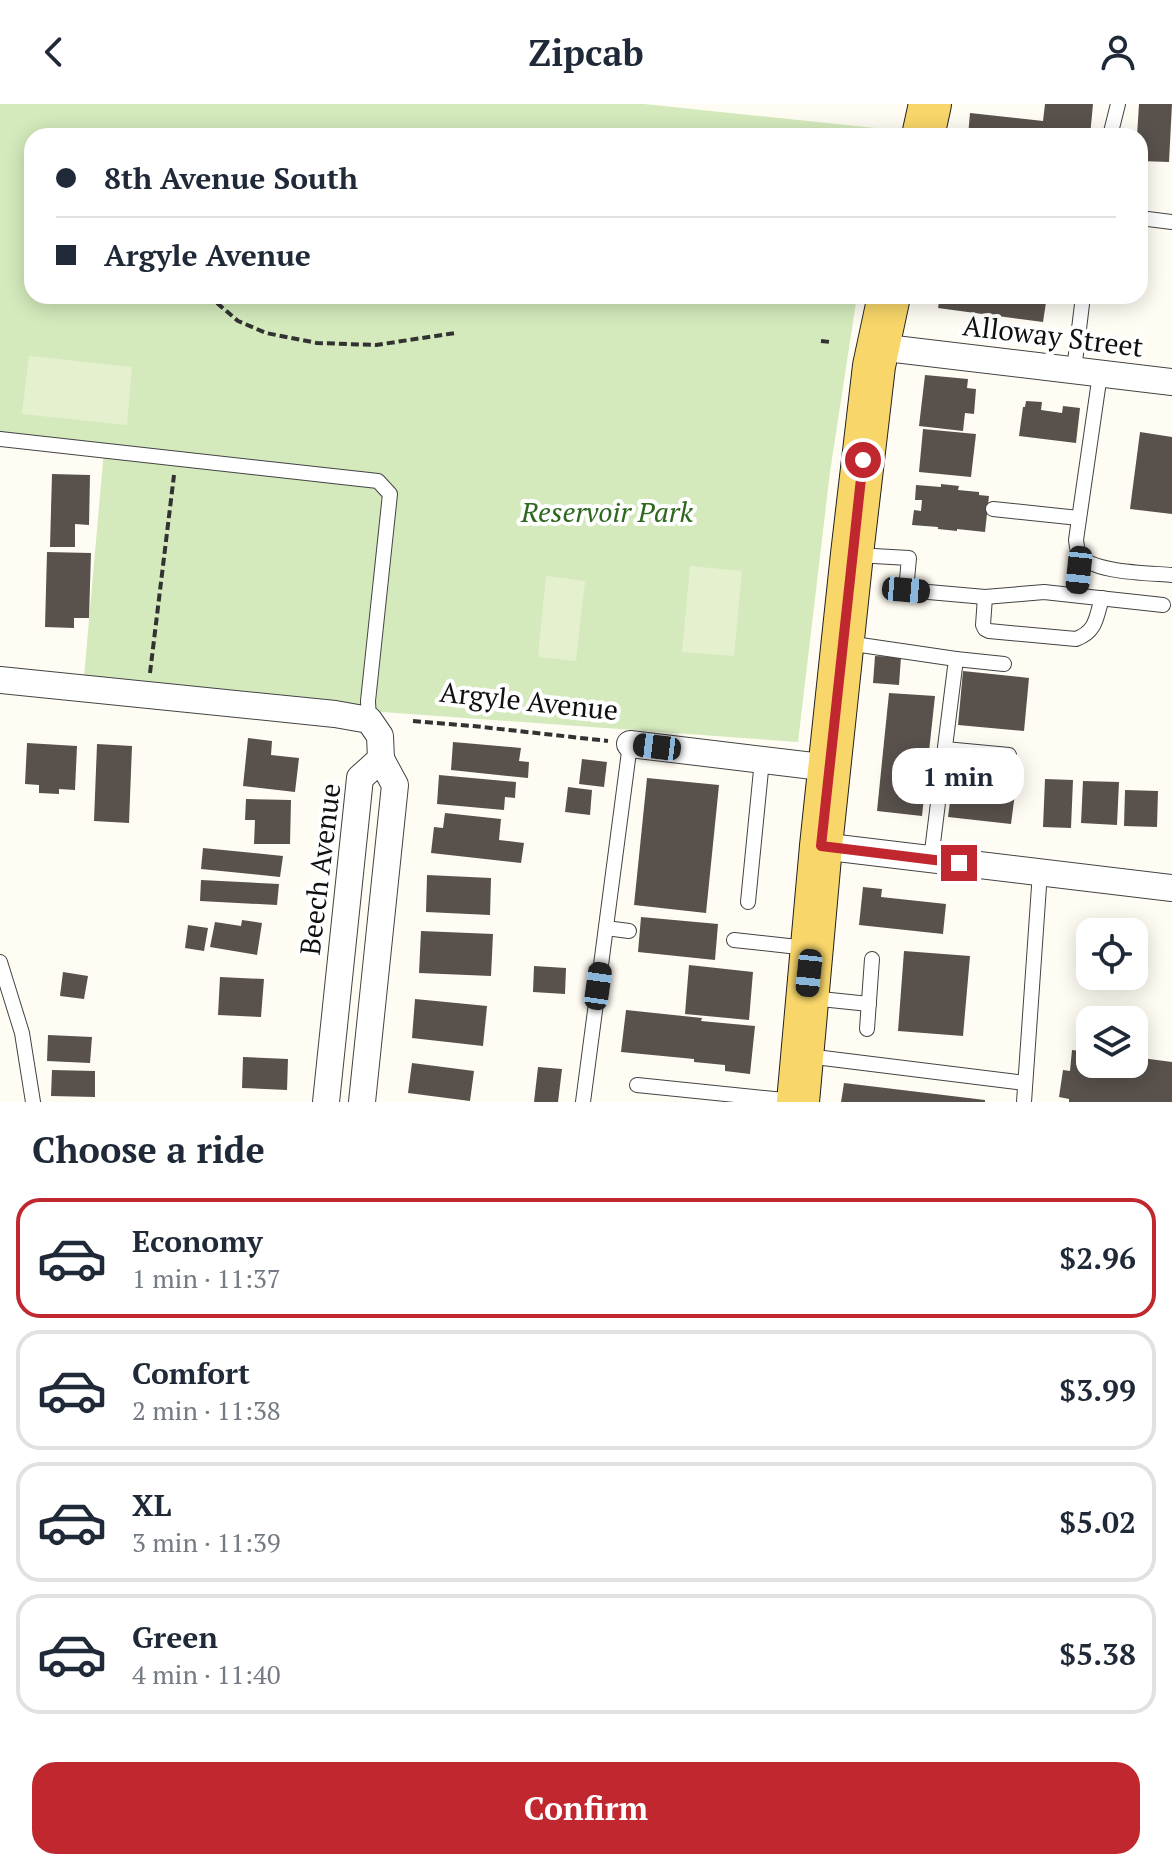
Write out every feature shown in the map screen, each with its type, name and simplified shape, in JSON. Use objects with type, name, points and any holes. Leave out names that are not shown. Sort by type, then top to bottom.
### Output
[{"type":"main road","points":[[925,128],[930,104]]},
{"type":"main road","points":[[798,1102],[842,642],[874,366],[887,304]]},
{"type":"street","name":"Alloway Street","points":[[878,347],[1172,382]]},
{"type":"street","points":[[0,680],[369,720],[380,736],[381,759]]},
{"type":"street","name":"Argyle Avenue","points":[[630,744],[830,768]]},
{"type":"street","name":"Beech Avenue","points":[[326,1102],[360,778],[381,759],[395,785],[362,1102]]},
{"type":"street","points":[[821,846],[1172,888]]},
{"type":"lane","points":[[1112,128],[1118,104]]},
{"type":"lane","points":[[1148,219],[1172,222]]},
{"type":"lane","points":[[1074,370],[1082,304]]},
{"type":"lane","points":[[1100,374],[1076,540],[1078,552],[1089,563],[1111,569],[1172,575]]},
{"type":"lane","points":[[0,439],[378,481],[390,494],[368,701],[369,720]]},
{"type":"lane","points":[[993,509],[1079,518]]},
{"type":"lane","points":[[852,554],[909,558],[906,590],[985,597],[1044,592],[1163,605]]},
{"type":"lane","points":[[1076,595],[1082,557]]},
{"type":"lane","points":[[985,597],[983,625],[989,631],[1076,639],[1093,629],[1102,598]]},
{"type":"lane","points":[[842,642],[1004,664]]},
{"type":"lane","points":[[931,859],[956,659]]},
{"type":"lane","points":[[583,1102],[630,744]]},
{"type":"lane","points":[[945,749],[1009,755]]},
{"type":"lane","points":[[748,902],[762,760]]},
{"type":"lane","points":[[1024,1102],[1040,872]]},
{"type":"lane","points":[[606,928],[629,931]]},
{"type":"lane","points":[[734,940],[812,949]]},
{"type":"lane","points":[[867,1029],[872,959]]},
{"type":"lane","points":[[0,962],[22,1033],[33,1102]]},
{"type":"lane","points":[[807,998],[869,1004]]},
{"type":"lane","points":[[802,1055],[1025,1083]]},
{"type":"lane","points":[[637,1085],[798,1102]]},
{"type":"path","points":[[218,304],[238,321],[266,333],[317,343],[376,345],[455,333]]},
{"type":"path","points":[[821,341],[830,342]]},
{"type":"path","points":[[147,695],[176,458]]},
{"type":"path","name":"Argyle Avenue","points":[[413,721],[630,744]]},
{"type":"green space","name":"Reservoir Park","points":[[0,104],[644,104],[876,128],[24,128],[24,304],[856,304],[830,472],[798,742],[83,688],[104,450],[0,439]]},
{"type":"green space","points":[[29,356],[132,367],[127,425],[22,414]]},
{"type":"green space","points":[[690,566],[742,571],[734,656],[682,652]]},
{"type":"green space","points":[[546,576],[585,581],[576,661],[538,657]]},
{"type":"building","points":[[1045,104],[1093,104],[1091,128],[969,128],[970,113],[1043,121]]},
{"type":"building","points":[[1139,104],[1172,104],[1169,162],[1148,161],[1148,128],[1138,128]]},
{"type":"building","points":[[939,304],[1046,304],[1043,322],[938,308]]},
{"type":"building","points":[[925,375],[968,379],[967,388],[976,389],[974,414],[965,413],[963,431],[919,426]]},
{"type":"building","points":[[1026,401],[1042,402],[1041,410],[1062,413],[1063,406],[1080,408],[1076,443],[1019,436]]},
{"type":"building","points":[[923,429],[976,434],[971,477],[919,472]]},
{"type":"building","points":[[1140,432],[1172,437],[1172,514],[1130,509]]},
{"type":"building","points":[[52,474],[90,475],[89,525],[75,524],[75,547],[50,547]]},
{"type":"building","points":[[941,484],[959,486],[958,490],[989,496],[985,532],[912,525],[914,510],[921,511],[922,500],[915,500],[916,485],[941,487]]},
{"type":"building","points":[[47,552],[91,553],[89,618],[74,618],[74,628],[45,627]]},
{"type":"building","points":[[875,656],[901,657],[899,685],[873,683]]},
{"type":"building","points":[[963,671],[1029,678],[1024,731],[958,725]]},
{"type":"building","points":[[889,693],[935,696],[922,816],[877,811]]},
{"type":"building","points":[[248,738],[272,741],[271,755],[299,758],[295,792],[243,786]]},
{"type":"building","points":[[453,742],[521,748],[519,761],[529,762],[528,778],[451,770]]},
{"type":"building","points":[[27,743],[77,746],[75,790],[59,789],[59,794],[39,793],[39,785],[25,784]]},
{"type":"building","points":[[97,744],[132,746],[129,823],[94,821]]},
{"type":"building","points":[[582,759],[607,762],[604,787],[579,784]]},
{"type":"building","points":[[955,763],[1018,770],[1011,824],[948,817]]},
{"type":"building","points":[[439,775],[516,782],[515,798],[505,797],[504,810],[437,804]]},
{"type":"building","points":[[647,778],[719,785],[706,913],[634,905]]},
{"type":"building","points":[[1045,779],[1073,780],[1071,828],[1043,827]]},
{"type":"building","points":[[1083,781],[1119,782],[1117,825],[1081,823]]},
{"type":"building","points":[[568,787],[592,790],[590,815],[565,812]]},
{"type":"building","points":[[1125,790],[1158,791],[1157,827],[1124,826]]},
{"type":"building","points":[[246,799],[291,800],[290,844],[254,844],[255,820],[245,820]]},
{"type":"building","points":[[445,813],[501,819],[499,840],[524,843],[521,863],[431,853],[434,827],[443,828]]},
{"type":"building","points":[[203,848],[283,856],[280,877],[201,869]]},
{"type":"building","points":[[427,875],[491,878],[490,915],[426,912]]},
{"type":"building","points":[[201,880],[279,884],[277,905],[200,901]]},
{"type":"building","points":[[863,887],[882,889],[881,897],[946,904],[943,934],[859,925]]},
{"type":"building","points":[[641,917],[718,924],[715,960],[638,952]]},
{"type":"building","points":[[242,920],[262,923],[257,955],[210,947],[215,922],[241,926]]},
{"type":"building","points":[[188,925],[208,928],[204,951],[185,948]]},
{"type":"building","points":[[421,931],[493,934],[491,976],[419,973]]},
{"type":"building","points":[[904,951],[970,956],[963,1036],[898,1031]]},
{"type":"building","points":[[689,965],[753,972],[749,1020],[685,1014]]},
{"type":"building","points":[[534,966],[566,968],[565,994],[533,992]]},
{"type":"building","points":[[63,972],[88,976],[84,999],[60,996]]},
{"type":"building","points":[[220,977],[264,979],[261,1017],[218,1015]]},
{"type":"building","points":[[415,999],[487,1006],[483,1046],[412,1038]]},
{"type":"building","points":[[626,1010],[755,1026],[750,1074],[725,1071],[725,1065],[694,1062],[694,1059],[621,1052]]},
{"type":"building","points":[[48,1035],[92,1037],[90,1063],[47,1061]]},
{"type":"building","points":[[1072,1050],[1076,1050],[1076,1078],[1148,1078],[1148,1059],[1172,1062],[1172,1102],[1069,1102],[1069,1099],[1059,1097],[1063,1070],[1070,1071]]},
{"type":"building","points":[[243,1057],[288,1059],[287,1090],[242,1088]]},
{"type":"building","points":[[412,1063],[474,1071],[470,1101],[408,1093]]},
{"type":"building","points":[[538,1067],[562,1069],[558,1102],[534,1102]]},
{"type":"building","points":[[52,1070],[95,1071],[95,1097],[51,1096]]},
{"type":"building","points":[[844,1083],[985,1100],[985,1102],[841,1102]]},
{"type":"route","points":[[863,460],[821,846],[959,863]]}]
